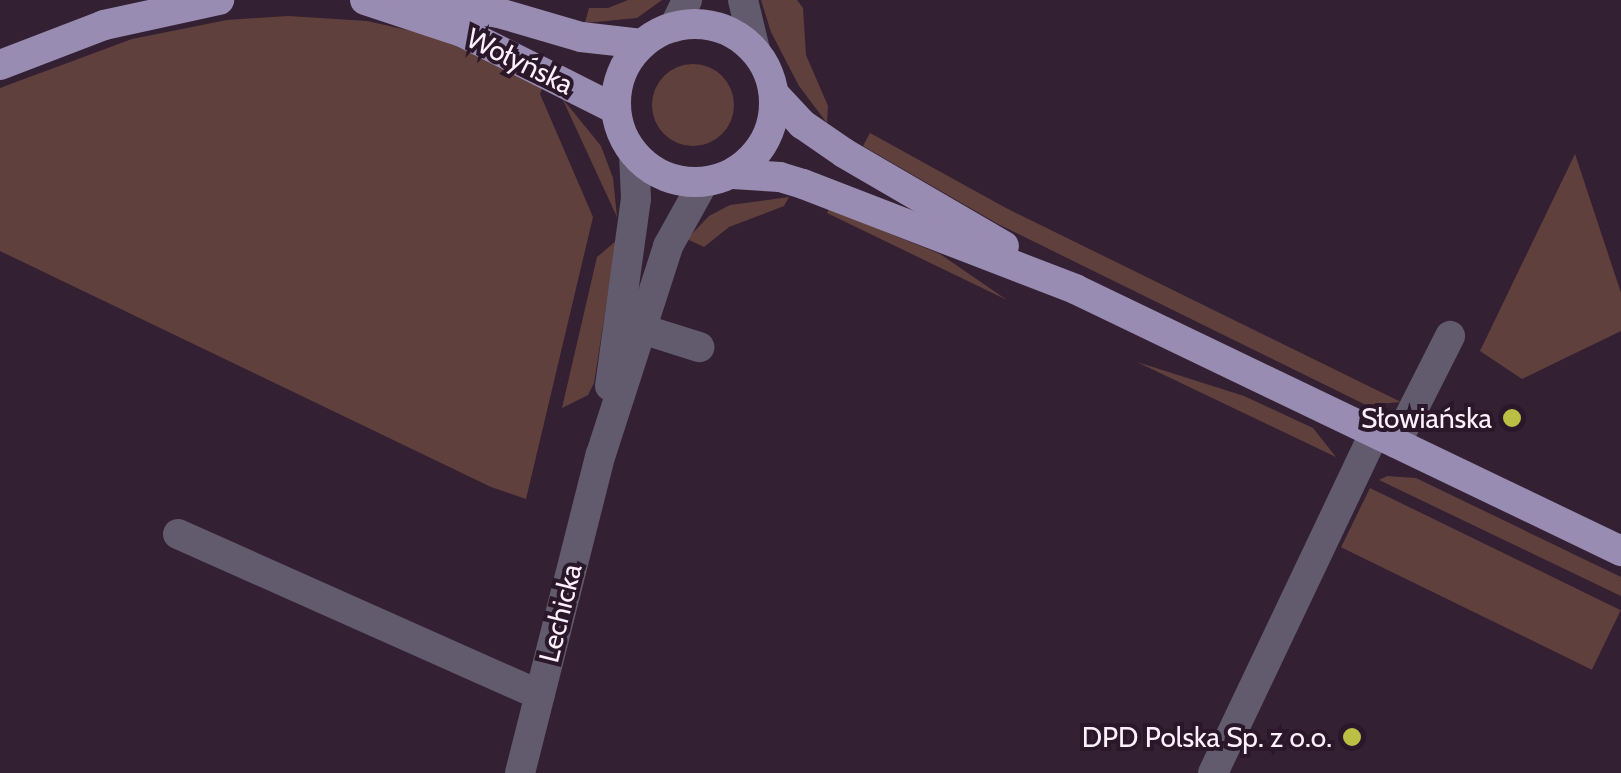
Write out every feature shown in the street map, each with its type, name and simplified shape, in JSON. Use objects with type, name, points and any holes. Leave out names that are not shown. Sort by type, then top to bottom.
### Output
[{"type":"main road","points":[[0,66],[126,18],[218,0]]},
{"type":"main road","name":"Wołyńska","points":[[366,0],[462,32],[615,109]]},
{"type":"main road","name":"Wołyńska","points":[[380,0],[499,13],[581,37],[642,44]]},
{"type":"main road","points":[[733,174],[757,154],[772,126],[775,95],[769,71],[755,50],[718,27],[680,14],[642,44],[627,63],[615,109],[621,133],[634,154],[665,176],[702,183],[733,174],[780,176],[1075,288]]},
{"type":"main road","points":[[775,95],[802,124],[844,153],[1075,288],[1621,551]]},
{"type":"street","points":[[742,0],[755,50]]},
{"type":"street","name":"Lechicka","points":[[520,773],[631,325],[634,154]]},
{"type":"street","name":"Lechicka","points":[[631,325],[702,183]]},
{"type":"street","points":[[631,325],[699,347]]},
{"type":"street","points":[[1214,773],[1386,438],[1450,336]]},
{"type":"street","points":[[178,534],[540,695]]},
{"type":"shaded area","points":[[628,0],[662,0],[637,18],[585,23],[589,8],[608,8]]},
{"type":"shaded area","points":[[761,0],[797,0],[803,8],[806,55],[828,106],[827,123],[799,86],[771,32]]},
{"type":"shaded area","points":[[288,16],[367,21],[434,36],[543,86],[540,94],[593,217],[526,499],[491,487],[0,251],[0,88],[132,39],[227,20]]},
{"type":"shaded area","points":[[685,64],[701,64],[727,82],[734,105],[731,121],[722,134],[701,146],[685,146],[659,128],[652,113],[652,97],[670,71]]},
{"type":"shaded area","points":[[562,98],[601,146],[613,178],[617,217]]},
{"type":"shaded area","points":[[870,133],[1006,208],[1401,402],[1366,405],[998,224],[863,146]]},
{"type":"shaded area","points":[[1575,154],[1621,293],[1621,331],[1522,379],[1480,351]]},
{"type":"shaded area","points":[[789,197],[784,206],[729,227],[704,247],[687,239],[709,216],[730,205]]},
{"type":"shaded area","points":[[829,209],[940,254],[1007,300],[827,213]]},
{"type":"shaded area","points":[[616,241],[594,383],[588,395],[562,408],[597,257]]},
{"type":"shaded area","points":[[1137,362],[1244,396],[1313,428],[1336,457]]},
{"type":"shaded area","points":[[1387,476],[1416,478],[1621,577],[1621,596],[1379,480]]},
{"type":"shaded area","points":[[1370,488],[1621,610],[1592,670],[1341,547]]},
{"type":"place","name":"Słowiańska","points":[[1512,418]]},
{"type":"place","name":"DPD Polska Sp. z o.o.","points":[[1352,737]]}]
